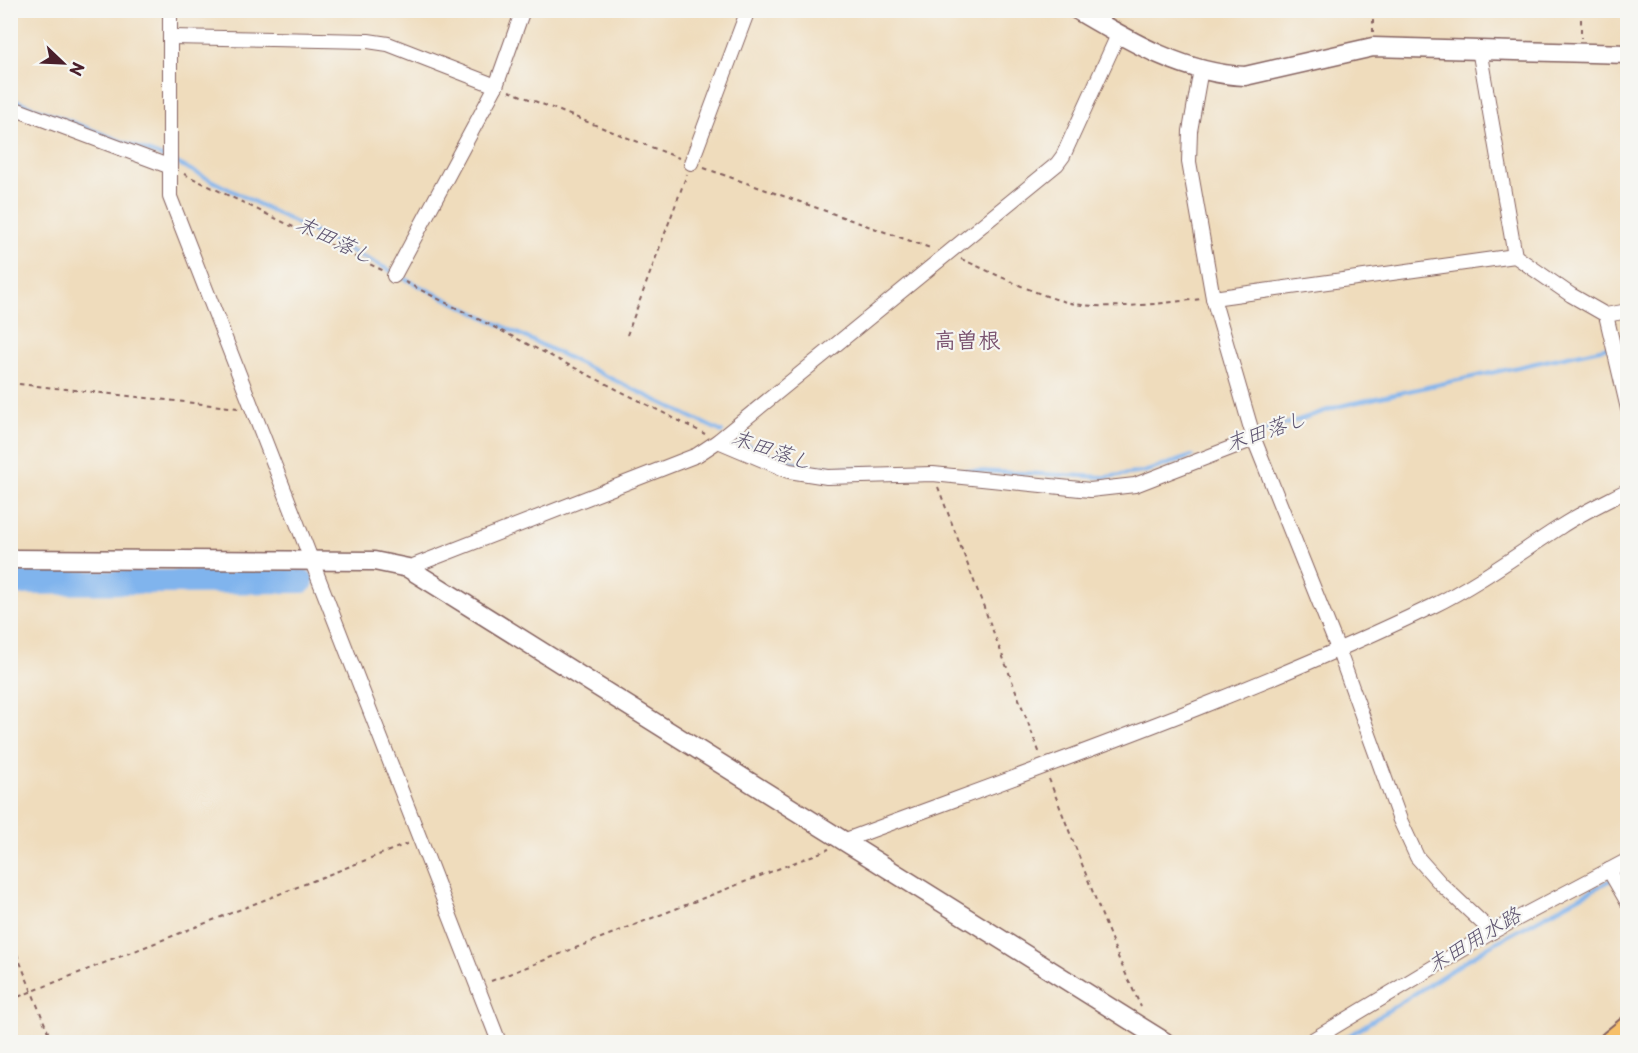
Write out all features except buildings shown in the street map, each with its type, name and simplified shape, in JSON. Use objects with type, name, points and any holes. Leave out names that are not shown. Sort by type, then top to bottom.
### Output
[{"type":"main road","points":[[1611,1042],[1628,1028]]},
{"type":"street","points":[[170,10],[168,166],[170,197],[499,1042]]},
{"type":"street","points":[[394,276],[496,86],[523,10]]},
{"type":"street","points":[[691,163],[748,10]]},
{"type":"street","points":[[1077,10],[1118,35],[1151,51],[1201,69],[1245,76],[1373,47],[1479,48],[1628,54]]},
{"type":"street","points":[[408,568],[697,455],[718,441],[945,253],[1012,202],[1064,156],[1118,35]]},
{"type":"street","points":[[171,37],[388,44],[496,86]]},
{"type":"street","points":[[1479,48],[1515,256]]},
{"type":"street","points":[[1201,69],[1190,130],[1189,162],[1213,298],[1254,439],[1338,649],[1400,820],[1417,856],[1441,884],[1492,932]]},
{"type":"street","points":[[10,107],[168,166]]},
{"type":"street","points":[[1213,298],[1515,256],[1570,295],[1606,315],[1628,311]]},
{"type":"street","points":[[1606,315],[1628,409]]},
{"type":"street","points":[[718,441],[789,471],[827,477],[933,474],[1090,490],[1135,485],[1254,439]]},
{"type":"street","points":[[843,841],[1250,687],[1338,649],[1435,605],[1516,557],[1562,526],[1628,490]]},
{"type":"street","points":[[10,559],[70,558],[193,562],[374,561],[408,568],[1160,1039]]},
{"type":"street","points":[[1309,1042],[1492,932],[1628,860]]},
{"type":"street","points":[[1609,870],[1628,903]]},
{"type":"path","points":[[1372,10],[1373,47]]},
{"type":"path","points":[[1581,10],[1581,53]]},
{"type":"path","points":[[496,86],[691,163],[945,253],[1060,300],[1081,305],[1130,306],[1213,298]]},
{"type":"path","points":[[627,335],[691,163]]},
{"type":"path","points":[[168,166],[394,276],[718,441]]},
{"type":"path","points":[[10,383],[253,409]]},
{"type":"path","points":[[933,474],[1118,957],[1160,1039]]},
{"type":"path","points":[[10,1000],[420,839]]},
{"type":"path","points":[[477,987],[843,841]]},
{"type":"path","points":[[10,937],[30,993],[52,1042]]},
{"type":"waterway","name":"末田落し","points":[[10,98],[168,159]]},
{"type":"waterway","name":"末田落し","points":[[175,162],[393,272]]},
{"type":"waterway","name":"末田落し","points":[[399,276],[722,432]]},
{"type":"waterway","name":"末田落し","points":[[1616,346],[1628,344]]},
{"type":"waterway","name":"末田落し","points":[[1256,434],[1340,406],[1609,347]]},
{"type":"waterway","name":"末田落し","points":[[729,435],[757,450],[808,467],[883,469]]},
{"type":"waterway","name":"末田落し","points":[[956,470],[1105,477],[1144,472],[1192,456]]},
{"type":"waterway","name":"末田落し","points":[[10,583],[302,581]]},
{"type":"waterway","name":"末田用水路","points":[[1618,876],[1628,871]]},
{"type":"waterway","name":"末田用水路","points":[[1339,1042],[1489,946],[1611,880]]},
{"type":"district","name":"高曽根","points":[[967,340]]}]
